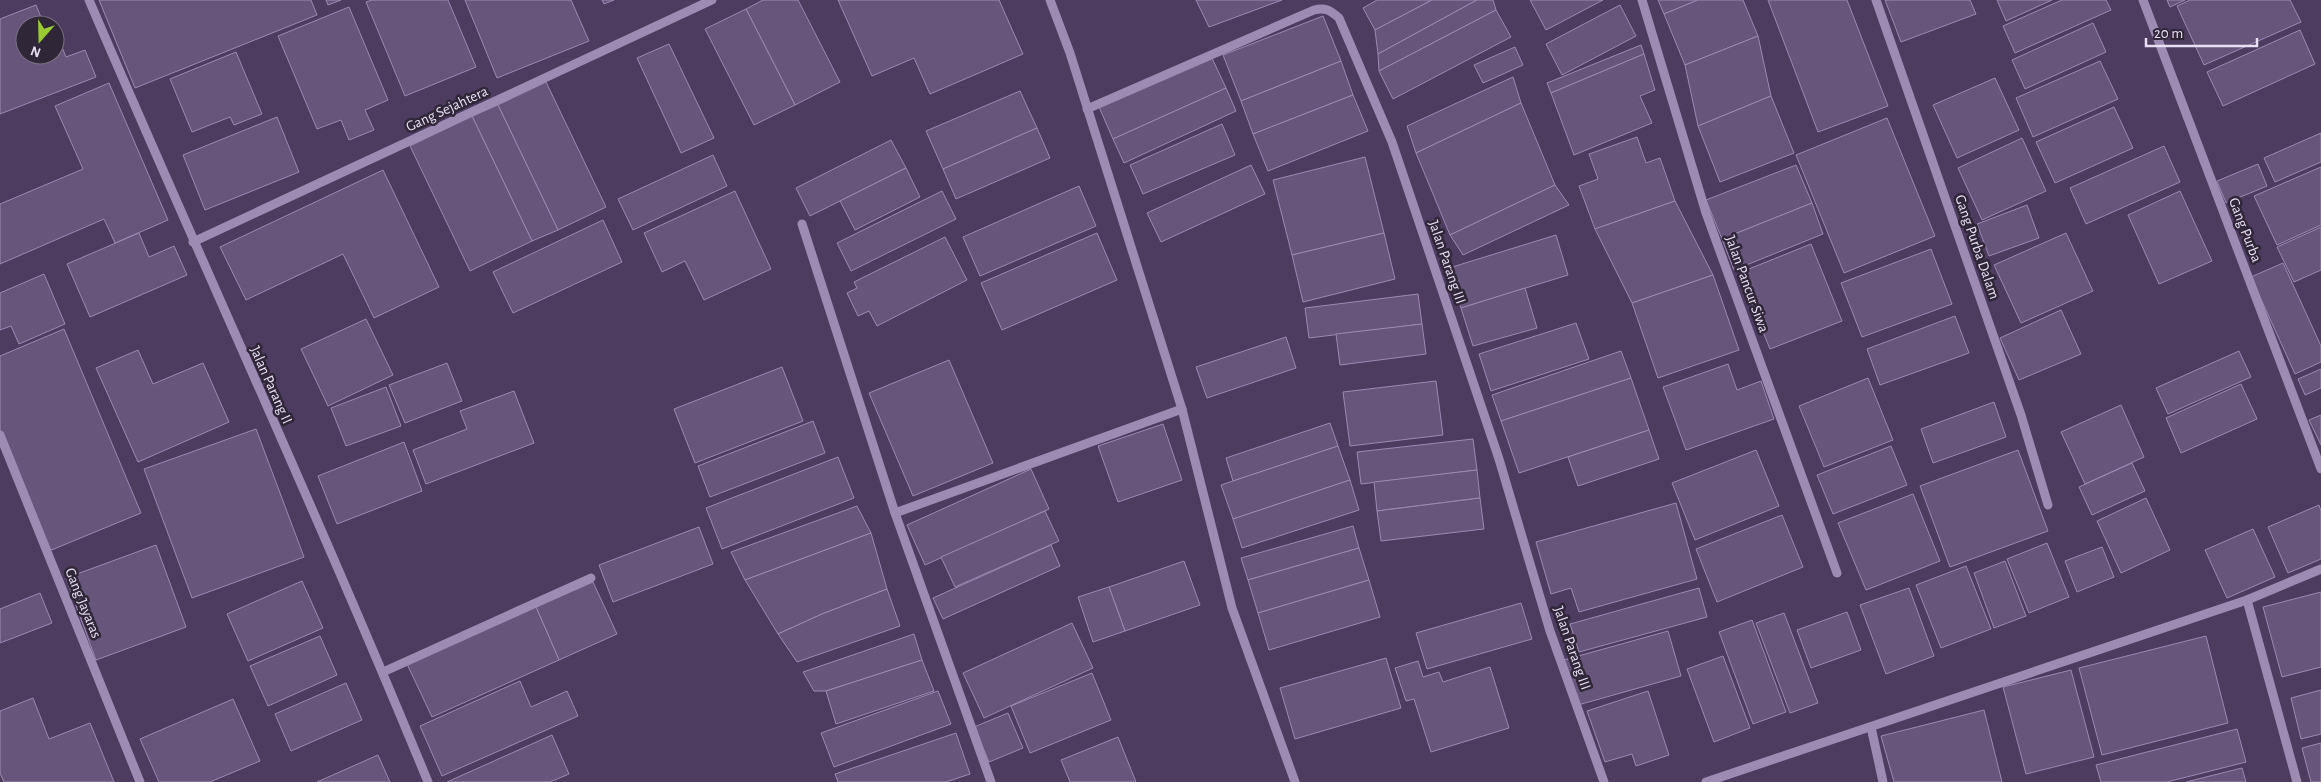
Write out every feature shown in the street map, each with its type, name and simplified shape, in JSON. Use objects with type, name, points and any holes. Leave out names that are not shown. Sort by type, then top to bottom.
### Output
[{"type":"street","name":"Jalan Parang II","points":[[89,0],[193,242],[383,672],[428,782]]},
{"type":"street","name":"Gang Sejahtera","points":[[193,242],[712,0]]},
{"type":"street","points":[[1050,0],[1070,53],[1090,122],[1182,409],[1232,608],[1295,782]]},
{"type":"street","name":"Jalan Pancur Siwa","points":[[1642,0],[1706,213],[1837,573]]},
{"type":"street","name":"Gang Purba Dalam","points":[[1876,0],[2021,415],[2048,505]]},
{"type":"street","name":"Gang Purba","points":[[2143,0],[2321,469]]},
{"type":"street","name":"Jalan Parang III","points":[[1087,109],[1314,10],[1323,8],[1339,18],[1395,152],[1499,459],[1550,632],[1604,782]]},
{"type":"street","points":[[802,224],[895,513],[991,782]]},
{"type":"street","points":[[895,513],[1182,409]]},
{"type":"street","name":"Gang Jayaras","points":[[0,435],[140,782]]},
{"type":"street","points":[[1706,782],[2247,600],[2321,569]]},
{"type":"street","points":[[383,672],[591,578]]},
{"type":"street","points":[[2247,600],[2297,782]]},
{"type":"street","points":[[1871,727],[1883,782]]},
{"type":"building","points":[[99,0],[311,0],[317,15],[135,88]]},
{"type":"building","points":[[326,0],[341,0],[328,5]]},
{"type":"building","points":[[372,0],[448,0],[476,67],[405,96],[366,2]]},
{"type":"building","points":[[465,0],[571,0],[589,41],[497,78]]},
{"type":"building","points":[[602,0],[614,0],[604,4]]},
{"type":"building","points":[[763,0],[798,0],[840,82],[795,105],[746,9]]},
{"type":"building","points":[[838,0],[999,0],[1023,54],[930,94],[914,58],[872,76]]},
{"type":"building","points":[[1196,0],[1282,0],[1209,27]]},
{"type":"building","points":[[1377,0],[1432,0],[1375,30],[1363,8]]},
{"type":"building","points":[[1432,0],[1477,0],[1378,54],[1375,30]]},
{"type":"building","points":[[1477,0],[1493,0],[1496,10],[1379,71],[1378,54]]},
{"type":"building","points":[[1530,0],[1603,0],[1546,30]]},
{"type":"building","points":[[1658,0],[1698,0],[1664,14]]},
{"type":"building","points":[[1698,0],[1743,0],[1758,36],[1685,65],[1664,14]]},
{"type":"building","points":[[1768,0],[1847,0],[1888,106],[1818,132]]},
{"type":"building","points":[[1885,0],[1970,0],[1976,14],[1901,42]]},
{"type":"building","points":[[1997,0],[2052,0],[2006,21]]},
{"type":"building","points":[[2062,0],[2106,0],[2111,10],[2015,53],[2003,26]]},
{"type":"building","points":[[2167,0],[2185,0],[2170,7]]},
{"type":"building","points":[[2190,0],[2290,0],[2301,22],[2204,65],[2177,6]]},
{"type":"building","points":[[36,5],[40,15],[15,15],[15,65],[65,65],[65,55],[66,57],[85,50],[96,77],[0,114],[0,19]]},
{"type":"building","points":[[1620,5],[1636,36],[1562,75],[1546,44]]},
{"type":"building","points":[[349,7],[388,100],[365,110],[374,130],[349,140],[341,120],[317,129],[278,36]]},
{"type":"building","points":[[746,9],[795,105],[754,125],[705,29]]},
{"type":"building","points":[[1496,10],[1511,37],[1393,99],[1379,71]]},
{"type":"building","points":[[1323,16],[1341,61],[1241,101],[1223,55]]},
{"type":"building","points":[[2093,23],[2106,52],[2025,89],[2012,60]]},
{"type":"building","points":[[2300,30],[2315,64],[2223,106],[2207,72]]},
{"type":"building","points":[[1758,36],[1771,96],[1698,126],[1685,65]]},
{"type":"building","points":[[669,44],[714,138],[681,153],[637,58]]},
{"type":"building","points":[[1641,45],[1644,54],[1551,93],[1547,83]]},
{"type":"building","points":[[1515,47],[1523,65],[1483,83],[1474,65]]},
{"type":"building","points":[[236,52],[262,114],[234,125],[230,117],[192,132],[170,79]]},
{"type":"building","points":[[1644,54],[1655,90],[1640,96],[1652,123],[1574,155],[1551,93]]},
{"type":"building","points":[[1211,56],[1226,88],[1113,139],[1099,107]]},
{"type":"building","points":[[1341,61],[1353,95],[1253,134],[1241,101]]},
{"type":"building","points":[[2100,61],[2118,99],[2033,137],[2016,98]]},
{"type":"building","points":[[1513,77],[1521,103],[1416,153],[1407,126]]},
{"type":"building","points":[[1995,78],[2019,130],[1957,158],[1933,105]]},
{"type":"building","points":[[546,82],[606,207],[558,230],[498,105]]},
{"type":"building","points":[[109,83],[168,220],[115,243],[104,219],[0,264],[0,204],[83,169],[55,106]]},
{"type":"building","points":[[1226,88],[1236,111],[1124,163],[1113,139]]},
{"type":"building","points":[[1020,91],[1037,128],[943,169],[926,131]]},
{"type":"building","points":[[1353,95],[1368,131],[1268,171],[1253,134]]},
{"type":"building","points":[[1771,96],[1794,153],[1720,182],[1698,126]]},
{"type":"building","points":[[1521,103],[1555,185],[1450,235],[1416,153]]},
{"type":"building","points":[[498,105],[558,230],[532,241],[472,116]]},
{"type":"building","points":[[2114,107],[2133,148],[2055,183],[2036,142]]},
{"type":"building","points":[[472,116],[532,241],[470,271],[410,146]]},
{"type":"building","points":[[277,117],[299,172],[205,210],[183,155]]},
{"type":"building","points":[[1887,118],[1935,236],[1844,273],[1796,155]]},
{"type":"building","points":[[1222,124],[1235,155],[1143,194],[1130,165]]},
{"type":"building","points":[[1037,128],[1050,158],[956,199],[943,169]]},
{"type":"building","points":[[2321,133],[2321,162],[2275,182],[2264,158]]},
{"type":"building","points":[[1637,137],[1646,163],[1660,158],[1675,201],[1595,229],[1579,186],[1598,179],[1589,154]]},
{"type":"building","points":[[2022,138],[2046,191],[1982,220],[1958,168]]},
{"type":"building","points":[[891,140],[906,168],[810,216],[796,188]]},
{"type":"building","points":[[2164,146],[2180,182],[2086,224],[2070,188]]},
{"type":"building","points":[[713,155],[727,186],[633,230],[618,199]]},
{"type":"building","points":[[1365,157],[1384,233],[1292,255],[1273,180]]},
{"type":"building","points":[[2258,164],[2267,186],[2226,203],[2217,181]]},
{"type":"building","points":[[1251,165],[1265,194],[1161,242],[1147,213]]},
{"type":"building","points":[[1796,165],[1812,203],[1722,239],[1706,200]]},
{"type":"building","points":[[2321,167],[2321,225],[2277,245],[2254,196]]},
{"type":"building","points":[[906,168],[920,197],[855,230],[840,201]]},
{"type":"building","points":[[383,170],[439,287],[374,318],[343,254],[246,300],[220,247]]},
{"type":"building","points":[[1555,185],[1569,205],[1463,255],[1450,235]]},
{"type":"building","points":[[1079,186],[1096,226],[980,276],[963,237]]},
{"type":"building","points":[[735,191],[771,269],[704,300],[685,261],[662,272],[644,233]]},
{"type":"building","points":[[942,191],[956,219],[851,271],[837,243]]},
{"type":"building","points":[[2180,191],[2212,261],[2159,284],[2128,215]]},
{"type":"building","points":[[1675,201],[1713,275],[1632,303],[1595,229]]},
{"type":"building","points":[[1812,203],[1823,234],[1734,270],[1722,239]]},
{"type":"building","points":[[2027,205],[2039,238],[1989,256],[1977,224]]},
{"type":"building","points":[[603,220],[622,262],[513,313],[493,272]]},
{"type":"building","points":[[2321,227],[2321,270],[2294,282],[2277,247]]},
{"type":"building","points":[[139,233],[149,257],[174,246],[187,275],[90,317],[67,264]]},
{"type":"building","points":[[1097,233],[1117,280],[1002,330],[981,283]]},
{"type":"building","points":[[1384,233],[1395,279],[1303,302],[1292,255]]},
{"type":"building","points":[[2066,233],[2093,291],[2021,323],[1994,265]]},
{"type":"building","points":[[1556,235],[1568,275],[1461,308],[1449,268]]},
{"type":"building","points":[[945,237],[967,280],[877,326],[869,311],[858,316],[847,293],[857,288],[854,282]]},
{"type":"building","points":[[1811,244],[1842,321],[1770,349],[1739,273]]},
{"type":"building","points":[[1931,249],[1952,304],[1862,337],[1841,283]]},
{"type":"building","points":[[2283,263],[2321,346],[2321,362],[2295,374],[2251,277]]},
{"type":"building","points":[[44,274],[65,324],[19,344],[11,326],[0,330],[0,293]]},
{"type":"building","points":[[1713,275],[1739,350],[1658,378],[1632,303]]},
{"type":"building","points":[[1525,288],[1537,328],[1473,346],[1461,308]]},
{"type":"building","points":[[1418,294],[1422,324],[1309,338],[1305,308]]},
{"type":"building","points":[[2061,310],[2081,354],[2019,380],[2000,338]]},
{"type":"building","points":[[1955,316],[1969,353],[1880,385],[1867,349]]},
{"type":"building","points":[[366,319],[393,375],[328,406],[301,349]]},
{"type":"building","points":[[1576,323],[1589,359],[1491,391],[1479,354]]},
{"type":"building","points":[[1422,324],[1426,354],[1340,365],[1336,334]]},
{"type":"building","points":[[64,329],[141,513],[49,551],[0,435],[0,356]]},
{"type":"building","points":[[1286,337],[1296,368],[1207,398],[1196,367]]},
{"type":"building","points":[[138,350],[153,384],[203,363],[229,422],[138,462],[96,368]]},
{"type":"building","points":[[1621,351],[1631,378],[1501,421],[1492,395]]},
{"type":"building","points":[[2239,351],[2251,377],[2168,414],[2156,388]]},
{"type":"building","points":[[949,360],[993,463],[913,496],[869,393]]},
{"type":"building","points":[[447,363],[462,401],[405,423],[389,385]]},
{"type":"building","points":[[1728,364],[1737,390],[1761,381],[1774,419],[1686,450],[1663,387]]},
{"type":"building","points":[[782,367],[803,421],[695,463],[674,409]]},
{"type":"building","points":[[2321,369],[2321,388],[2305,395],[2298,379]]},
{"type":"building","points":[[1631,378],[1649,430],[1519,473],[1501,421]]},
{"type":"building","points":[[1868,378],[1893,440],[1824,467],[1799,406]]},
{"type":"building","points":[[1436,381],[1443,435],[1350,446],[1343,392]]},
{"type":"building","points":[[2241,384],[2257,419],[2181,453],[2166,418]]},
{"type":"building","points":[[386,387],[401,426],[346,446],[331,408]]},
{"type":"building","points":[[514,391],[534,443],[426,484],[413,450],[467,429],[460,411]]},
{"type":"building","points":[[1994,402],[2006,437],[1933,463],[1921,429]]},
{"type":"building","points":[[2121,405],[2144,457],[2085,484],[2061,432]]},
{"type":"building","points":[[2321,415],[2321,445],[2309,420]]},
{"type":"building","points":[[813,421],[825,453],[710,497],[698,466]]},
{"type":"building","points":[[1330,423],[1338,446],[1233,481],[1226,458]]},
{"type":"building","points":[[1163,424],[1182,480],[1118,502],[1098,446]]},
{"type":"building","points":[[256,429],[304,557],[192,598],[144,469]]},
{"type":"building","points":[[1649,430],[1659,459],[1578,486],[1568,457]]},
{"type":"building","points":[[1473,439],[1477,470],[1361,484],[1357,452]]},
{"type":"building","points":[[404,442],[422,491],[337,524],[318,476]]},
{"type":"building","points":[[1338,446],[1350,480],[1233,519],[1221,485]]},
{"type":"building","points":[[1891,446],[1907,485],[1833,514],[1817,475]]},
{"type":"building","points":[[1756,450],[1779,506],[1695,540],[1672,483]]},
{"type":"building","points":[[2018,450],[2048,531],[1950,567],[1920,486]]},
{"type":"building","points":[[838,457],[854,498],[722,549],[706,508]]},
{"type":"building","points":[[2132,463],[2145,491],[2092,515],[2079,487]]},
{"type":"building","points":[[1031,469],[1049,509],[925,565],[907,525]]},
{"type":"building","points":[[1477,470],[1480,498],[1377,511],[1374,482]]},
{"type":"building","points":[[1350,480],[1359,510],[1242,548],[1233,519]]},
{"type":"building","points":[[1913,494],[1940,561],[1866,590],[1838,523]]},
{"type":"building","points":[[1480,498],[1484,529],[1381,541],[1377,511]]},
{"type":"building","points":[[2146,498],[2170,550],[2121,573],[2097,521]]},
{"type":"building","points":[[1676,503],[1697,579],[1579,612],[1571,588],[1551,594],[1536,542]]},
{"type":"building","points":[[2319,505],[2321,511],[2321,559],[2288,573],[2268,527]]},
{"type":"building","points":[[857,506],[871,533],[745,580],[731,552]]},
{"type":"building","points":[[1045,511],[1059,541],[955,587],[941,557]]},
{"type":"building","points":[[1782,515],[1803,567],[1717,602],[1696,549]]},
{"type":"building","points":[[1353,526],[1359,548],[1248,580],[1241,558]]},
{"type":"building","points":[[699,527],[713,564],[613,602],[599,565]]},
{"type":"building","points":[[2253,529],[2275,577],[2227,598],[2205,550]]},
{"type":"building","points":[[871,533],[887,589],[822,614],[778,634],[745,580]]},
{"type":"building","points":[[2047,543],[2069,597],[2029,613],[2007,559]]},
{"type":"building","points":[[156,545],[186,627],[96,660],[66,578]]},
{"type":"building","points":[[1051,545],[1060,566],[943,619],[933,598]]},
{"type":"building","points":[[2102,547],[2114,577],[2077,592],[2065,561]]},
{"type":"building","points":[[1359,548],[1369,580],[1258,613],[1248,580]]},
{"type":"building","points":[[1184,561],[1200,605],[1125,631],[1109,587]]},
{"type":"building","points":[[2005,561],[2026,616],[1994,628],[1974,573]]},
{"type":"building","points":[[1966,566],[1991,629],[1941,648],[1916,585]]},
{"type":"building","points":[[1369,580],[1380,617],[1269,650],[1258,613]]},
{"type":"building","points":[[302,581],[323,628],[248,661],[227,614]]},
{"type":"building","points":[[593,582],[617,634],[559,660],[536,607]]},
{"type":"building","points":[[1109,587],[1125,631],[1093,642],[1078,597]]},
{"type":"building","points":[[1699,588],[1707,617],[1579,652],[1570,624]]},
{"type":"building","points":[[1909,588],[1934,656],[1886,674],[1860,605]]},
{"type":"building","points":[[887,589],[900,626],[797,662],[778,634],[822,614]]},
{"type":"building","points":[[2321,592],[2321,667],[2282,677],[2263,607]]},
{"type":"building","points":[[40,593],[52,623],[0,643],[0,609]]},
{"type":"building","points":[[1521,603],[1532,639],[1427,669],[1416,633]]},
{"type":"building","points":[[536,607],[559,660],[432,717],[407,664]]},
{"type":"building","points":[[1847,612],[1861,650],[1811,668],[1797,630]]},
{"type":"building","points":[[1784,613],[1818,703],[1790,713],[1756,623]]},
{"type":"building","points":[[1752,620],[1786,712],[1753,724],[1719,632]]},
{"type":"building","points":[[1072,623],[1093,668],[984,718],[963,673]]},
{"type":"building","points":[[1668,631],[1681,676],[1578,705],[1564,660]]},
{"type":"building","points":[[914,634],[922,660],[826,691],[814,691],[803,672]]},
{"type":"building","points":[[320,636],[337,675],[268,706],[250,666]]},
{"type":"building","points":[[2206,636],[2228,723],[2102,755],[2079,668]]},
{"type":"building","points":[[1723,656],[1750,728],[1714,742],[1687,669]]},
{"type":"building","points":[[1386,658],[1401,708],[1295,739],[1280,688]]},
{"type":"building","points":[[922,660],[934,691],[836,724],[826,691]]},
{"type":"building","points":[[1418,661],[1423,677],[1439,672],[1443,682],[1490,667],[1509,728],[1431,752],[1414,699],[1406,701],[1395,668]]},
{"type":"building","points":[[2071,670],[2094,757],[2026,774],[2003,687]]},
{"type":"building","points":[[1092,673],[1111,720],[1030,753],[1011,706]]},
{"type":"building","points":[[520,681],[531,707],[567,691],[578,716],[442,776],[420,726]]},
{"type":"building","points":[[346,683],[362,720],[291,751],[275,714]]},
{"type":"building","points":[[2321,690],[2321,734],[2301,739],[2291,698]]},
{"type":"building","points":[[938,691],[951,724],[834,767],[821,733]]},
{"type":"building","points":[[1648,691],[1669,755],[1636,766],[1632,754],[1605,762],[1587,711]]},
{"type":"building","points":[[33,698],[49,739],[90,723],[114,782],[4,782],[0,773],[0,711]]},
{"type":"building","points":[[233,699],[260,761],[210,782],[159,782],[140,739]]},
{"type":"building","points":[[1984,710],[2002,782],[1894,782],[1881,736]]},
{"type":"building","points":[[1008,713],[1023,748],[989,762],[974,727]]},
{"type":"building","points":[[2237,729],[2246,762],[2167,782],[2101,782],[2096,765]]},
{"type":"building","points":[[956,733],[970,774],[946,782],[838,782],[835,774]]},
{"type":"building","points":[[552,735],[569,774],[550,782],[447,782]]},
{"type":"building","points":[[1118,737],[1136,782],[1070,782],[1061,760]]},
{"type":"building","points":[[2321,743],[2321,782],[2311,782],[2302,748]]},
{"type":"building","points":[[378,755],[390,782],[317,782]]},
{"type":"building","points":[[2242,768],[2246,782],[2186,782]]}]
